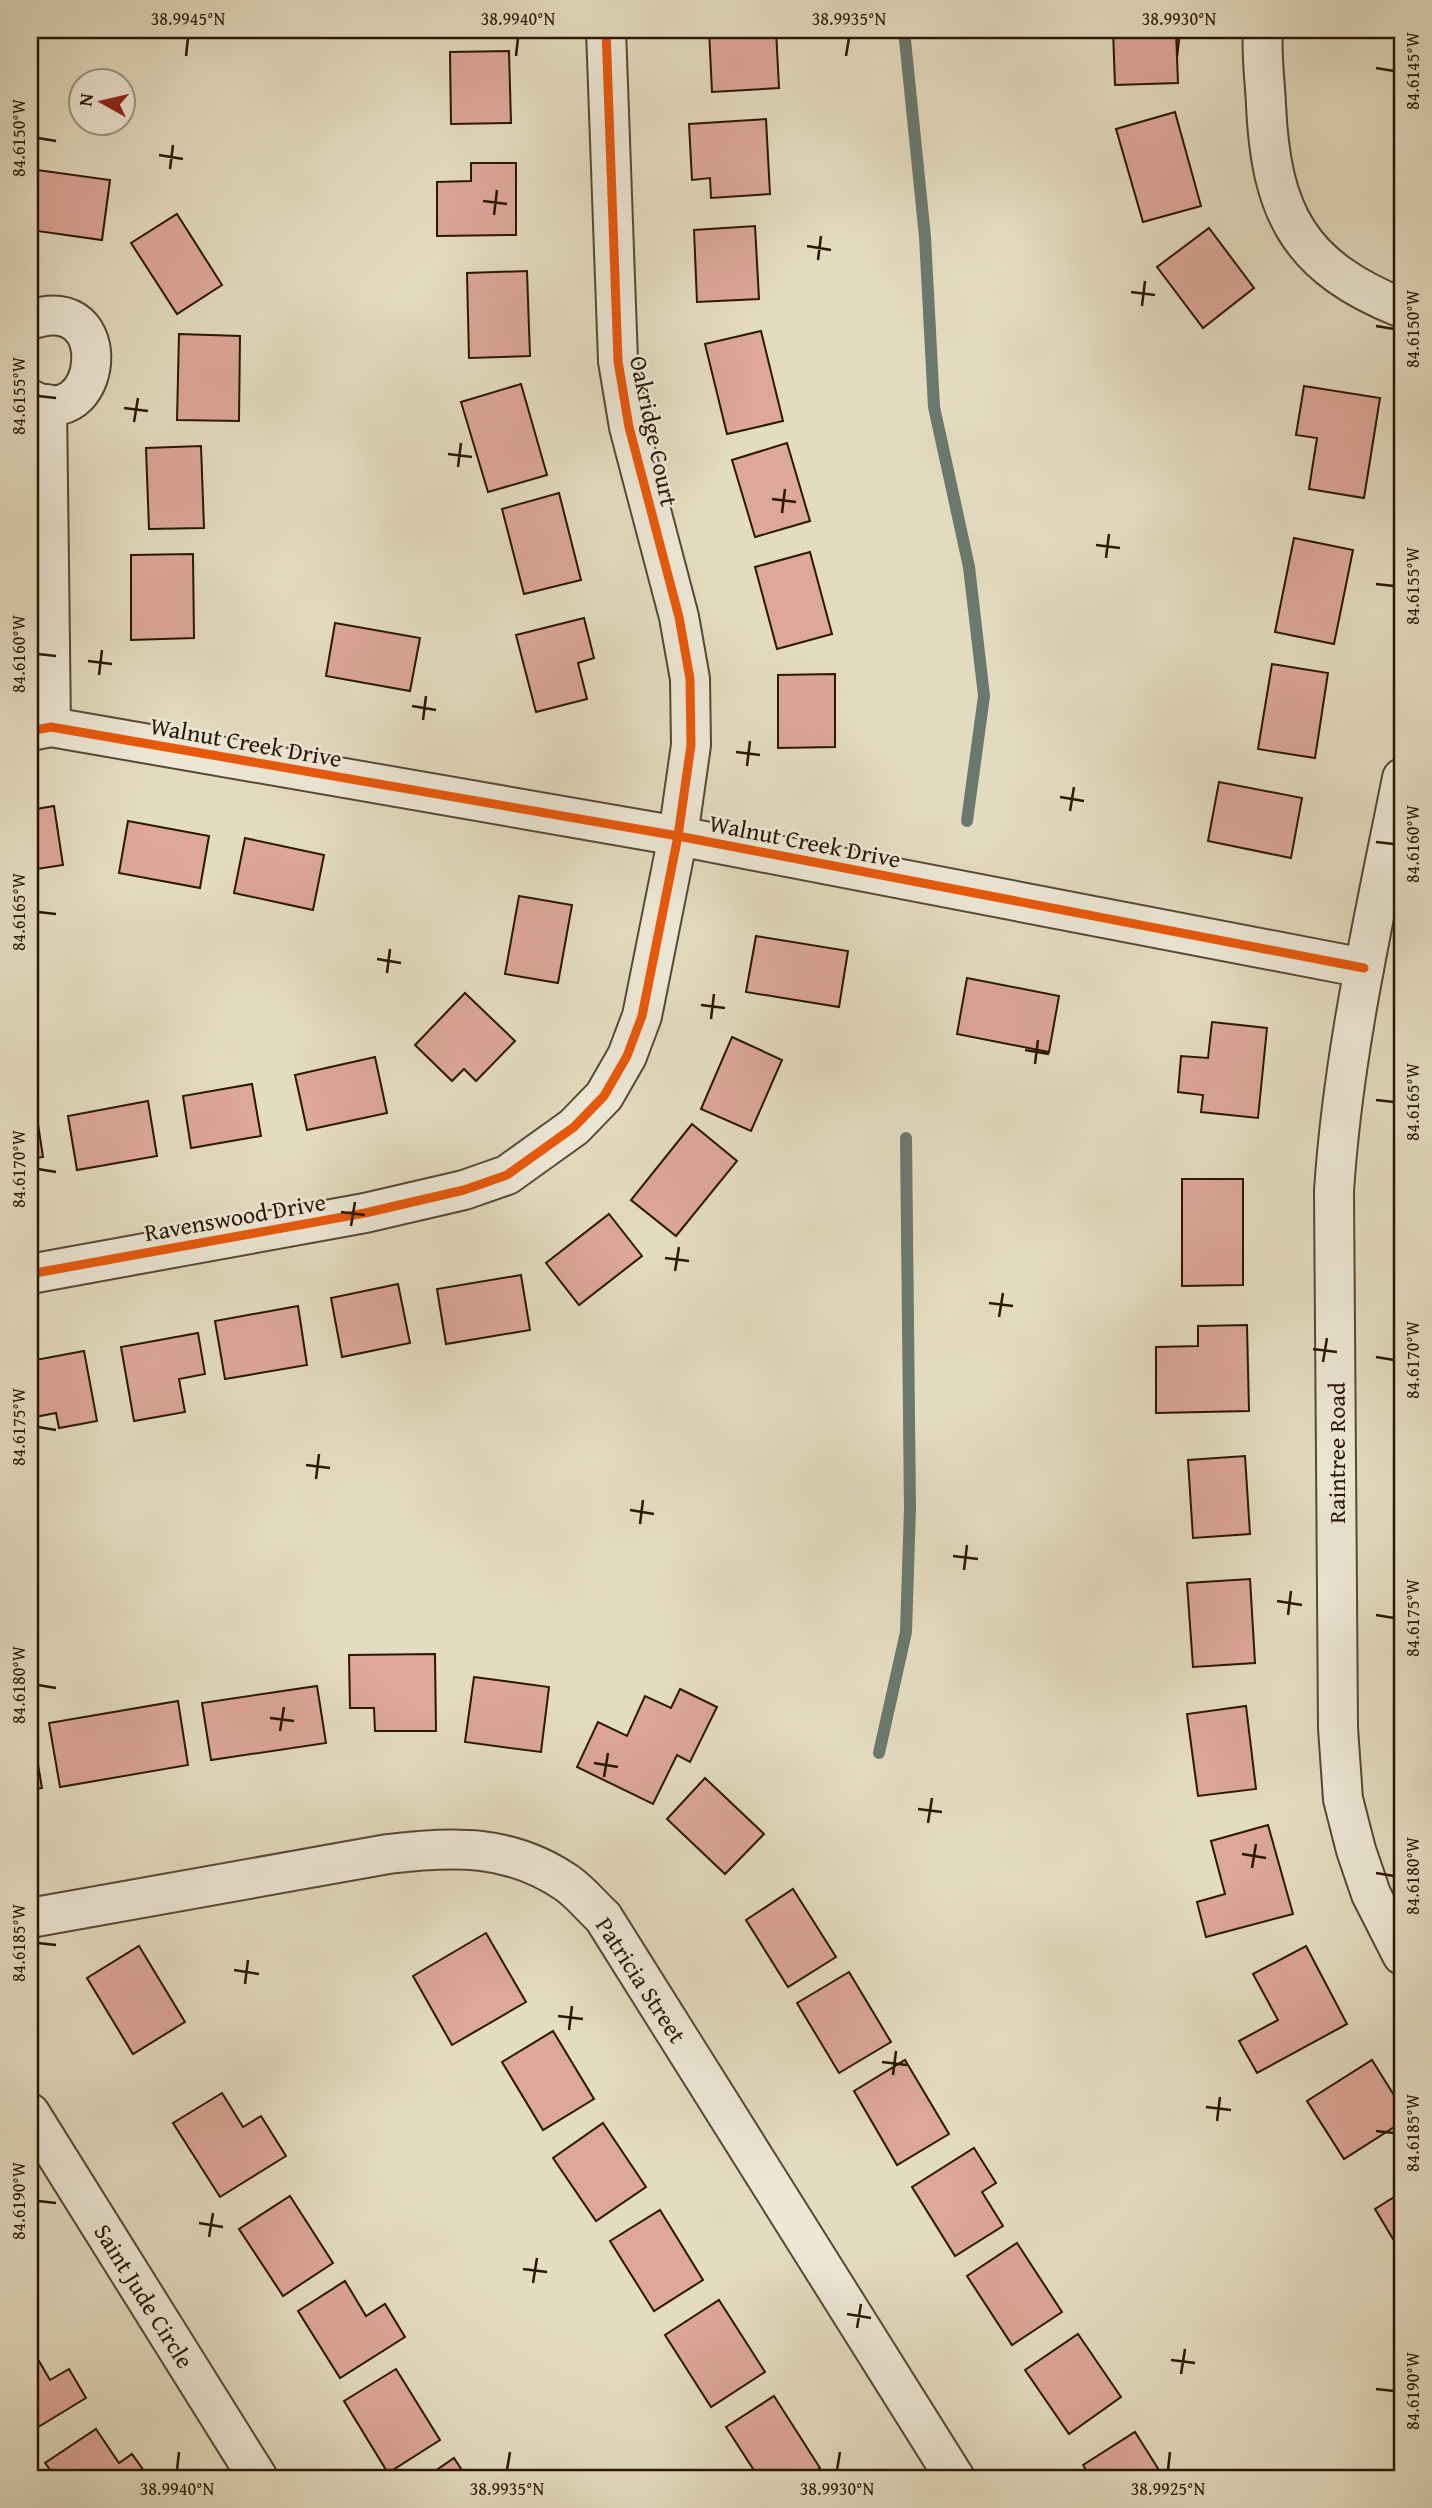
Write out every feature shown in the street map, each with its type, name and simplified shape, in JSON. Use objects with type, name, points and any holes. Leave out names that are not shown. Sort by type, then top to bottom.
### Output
[{"type":"street","name":"Oakridge Court","points":[[606,30],[618,361],[629,427],[679,617],[690,679],[691,746],[678,836]]},
{"type":"street","points":[[1263,30],[1268,156],[1282,203],[1312,252],[1341,278],[1402,308]]},
{"type":"street","points":[[30,320],[54,316],[68,320],[80,328],[89,341],[93,355],[92,371],[76,395],[62,402],[39,401],[40,729]]},
{"type":"street","name":"Walnut Creek Drive","points":[[40,729],[678,836],[1364,968]]},
{"type":"street","name":"Raintree Road","points":[[1402,778],[1364,968],[1338,1135],[1334,1191],[1338,1728],[1343,1799],[1371,1894],[1402,1955]]},
{"type":"street","name":"Ravenswood Drive","points":[[30,1274],[365,1213],[464,1190],[507,1175],[540,1154],[574,1127],[604,1096],[627,1056],[642,1016],[678,836]]},
{"type":"street","name":"Patricia Street","points":[[30,1919],[388,1854],[441,1847],[486,1849],[567,1883],[603,1917],[955,2478]]},
{"type":"street","name":"Saint Jude Circle","points":[[30,2113],[258,2478]]},
{"type":"building","points":[[709,30],[776,30],[779,88],[712,92]]},
{"type":"building","points":[[1113,30],[1176,30],[1178,83],[1115,85]]},
{"type":"building","points":[[509,51],[511,123],[451,124],[450,52]]},
{"type":"building","points":[[1175,112],[1201,206],[1143,222],[1116,129]]},
{"type":"building","points":[[766,119],[770,194],[711,198],[710,178],[692,180],[689,124]]},
{"type":"building","points":[[471,163],[516,163],[516,235],[437,236],[437,182],[471,181]]},
{"type":"building","points":[[30,169],[110,180],[102,240],[30,230]]},
{"type":"building","points":[[177,214],[222,285],[177,314],[131,243]]},
{"type":"building","points":[[755,226],[759,299],[697,302],[694,230]]},
{"type":"building","points":[[1209,228],[1254,288],[1203,328],[1157,267]]},
{"type":"building","points":[[527,271],[530,356],[469,358],[467,273]]},
{"type":"building","points":[[761,331],[783,421],[727,434],[705,344]]},
{"type":"building","points":[[179,334],[240,336],[239,421],[177,420]]},
{"type":"building","points":[[521,384],[547,475],[488,492],[461,402]]},
{"type":"building","points":[[1304,386],[1380,398],[1364,498],[1309,489],[1317,438],[1296,435]]},
{"type":"building","points":[[787,443],[810,521],[755,537],[732,460]]},
{"type":"building","points":[[201,446],[204,528],[149,529],[146,448]]},
{"type":"building","points":[[559,493],[581,580],[524,594],[502,509]]},
{"type":"building","points":[[1294,538],[1353,550],[1334,644],[1275,632]]},
{"type":"building","points":[[810,552],[832,634],[777,649],[755,567]]},
{"type":"building","points":[[193,554],[194,638],[131,640],[131,555]]},
{"type":"building","points":[[584,618],[594,658],[578,663],[587,699],[536,712],[516,635]]},
{"type":"building","points":[[335,623],[420,638],[410,691],[326,676]]},
{"type":"building","points":[[1272,664],[1328,673],[1315,758],[1258,749]]},
{"type":"building","points":[[835,674],[835,747],[778,748],[778,675]]},
{"type":"building","points":[[1219,782],[1302,798],[1291,858],[1208,841]]},
{"type":"building","points":[[54,806],[63,865],[30,870],[30,810]]},
{"type":"building","points":[[128,821],[209,836],[200,888],[119,873]]},
{"type":"building","points":[[245,838],[324,855],[313,910],[234,893]]},
{"type":"building","points":[[519,896],[572,905],[558,983],[505,974]]},
{"type":"building","points":[[756,936],[848,951],[839,1007],[746,992]]},
{"type":"building","points":[[967,978],[1059,996],[1049,1052],[957,1034]]},
{"type":"building","points":[[465,993],[515,1041],[476,1081],[464,1069],[452,1081],[415,1045]]},
{"type":"building","points":[[1212,1022],[1267,1028],[1258,1118],[1201,1112],[1203,1095],[1178,1092],[1181,1056],[1208,1058]]},
{"type":"building","points":[[732,1037],[782,1060],[751,1131],[701,1109]]},
{"type":"building","points":[[375,1057],[387,1113],[307,1130],[295,1075]]},
{"type":"building","points":[[252,1084],[261,1136],[191,1148],[183,1096]]},
{"type":"building","points":[[30,1098],[34,1098],[43,1157],[30,1159]]},
{"type":"building","points":[[148,1101],[157,1156],[77,1170],[68,1116]]},
{"type":"building","points":[[692,1124],[737,1161],[676,1236],[631,1200]]},
{"type":"building","points":[[1182,1179],[1243,1179],[1243,1285],[1182,1286]]},
{"type":"building","points":[[609,1214],[642,1256],[579,1305],[546,1263]]},
{"type":"building","points":[[521,1275],[530,1330],[446,1344],[437,1289]]},
{"type":"building","points":[[398,1284],[410,1343],[342,1357],[331,1298]]},
{"type":"building","points":[[298,1306],[307,1365],[225,1379],[215,1321]]},
{"type":"building","points":[[1247,1325],[1249,1411],[1156,1413],[1156,1347],[1198,1346],[1198,1326]]},
{"type":"building","points":[[198,1333],[205,1374],[179,1379],[185,1412],[134,1421],[121,1347]]},
{"type":"building","points":[[84,1351],[97,1421],[59,1428],[56,1413],[30,1418],[30,1361]]},
{"type":"building","points":[[1245,1456],[1250,1534],[1193,1538],[1188,1460]]},
{"type":"building","points":[[1250,1579],[1255,1663],[1193,1667],[1187,1583]]},
{"type":"building","points":[[435,1654],[436,1731],[375,1731],[374,1708],[350,1708],[349,1655]]},
{"type":"building","points":[[474,1677],[549,1687],[541,1752],[465,1742]]},
{"type":"building","points":[[317,1686],[326,1743],[211,1760],[202,1703]]},
{"type":"building","points":[[680,1689],[717,1707],[690,1762],[677,1755],[653,1804],[577,1767],[598,1722],[627,1736],[645,1696],[671,1708]]},
{"type":"building","points":[[178,1701],[188,1765],[60,1787],[49,1723]]},
{"type":"building","points":[[1246,1706],[1256,1789],[1198,1796],[1187,1714]]},
{"type":"building","points":[[30,1729],[42,1788],[30,1790]]},
{"type":"building","points":[[705,1778],[764,1834],[725,1874],[667,1819]]},
{"type":"building","points":[[1268,1825],[1293,1914],[1206,1937],[1197,1902],[1225,1894],[1211,1841]]},
{"type":"building","points":[[793,1889],[836,1957],[788,1987],[746,1920]]},
{"type":"building","points":[[486,1933],[526,2002],[452,2045],[413,1976]]},
{"type":"building","points":[[139,1946],[185,2022],[133,2054],[87,1978]]},
{"type":"building","points":[[1306,1946],[1347,2024],[1257,2073],[1239,2041],[1278,2020],[1253,1974]]},
{"type":"building","points":[[849,1972],[891,2042],[839,2073],[797,2003]]},
{"type":"building","points":[[553,2031],[594,2099],[543,2130],[502,2062]]},
{"type":"building","points":[[905,2060],[949,2134],[897,2165],[854,2091]]},
{"type":"building","points":[[1372,2060],[1402,2108],[1402,2122],[1344,2159],[1307,2101]]},
{"type":"building","points":[[222,2093],[243,2127],[261,2116],[286,2156],[220,2197],[173,2123]]},
{"type":"building","points":[[603,2123],[646,2187],[596,2221],[553,2158]]},
{"type":"building","points":[[974,2148],[996,2183],[982,2192],[1003,2226],[955,2256],[912,2187]]},
{"type":"building","points":[[1402,2192],[1402,2254],[1375,2209]]},
{"type":"building","points":[[290,2196],[333,2263],[283,2296],[239,2229]]},
{"type":"building","points":[[660,2210],[703,2280],[654,2311],[610,2241]]},
{"type":"building","points":[[1017,2243],[1062,2312],[1012,2345],[967,2276]]},
{"type":"building","points":[[345,2281],[366,2316],[385,2304],[405,2337],[340,2378],[298,2311]]},
{"type":"building","points":[[719,2300],[765,2372],[711,2407],[665,2335]]},
{"type":"building","points":[[1078,2334],[1121,2397],[1069,2434],[1025,2370]]},
{"type":"building","points":[[32,2349],[50,2380],[69,2369],[86,2398],[30,2432],[30,2351]]},
{"type":"building","points":[[396,2369],[440,2440],[388,2473],[344,2401]]},
{"type":"building","points":[[774,2396],[820,2468],[806,2478],[759,2478],[726,2427]]},
{"type":"building","points":[[96,2429],[119,2463],[132,2454],[149,2478],[56,2478],[45,2463]]},
{"type":"building","points":[[1135,2432],[1164,2478],[1091,2478],[1083,2465]]},
{"type":"building","points":[[454,2458],[467,2478],[425,2478]]},
{"type":"waterway","points":[[904,30],[925,237],[934,407],[969,567],[984,696],[967,821]]},
{"type":"waterway","points":[[879,1753],[906,1632],[910,1508],[906,1138]]},
{"type":"cycle path","points":[[30,1274],[365,1213],[464,1190],[507,1175],[574,1127],[604,1096],[627,1056],[642,1016],[678,836],[691,745],[690,679],[679,617],[629,427],[618,361],[606,30]]},
{"type":"cycle path","points":[[30,731],[51,727],[678,836],[1364,968]]}]
